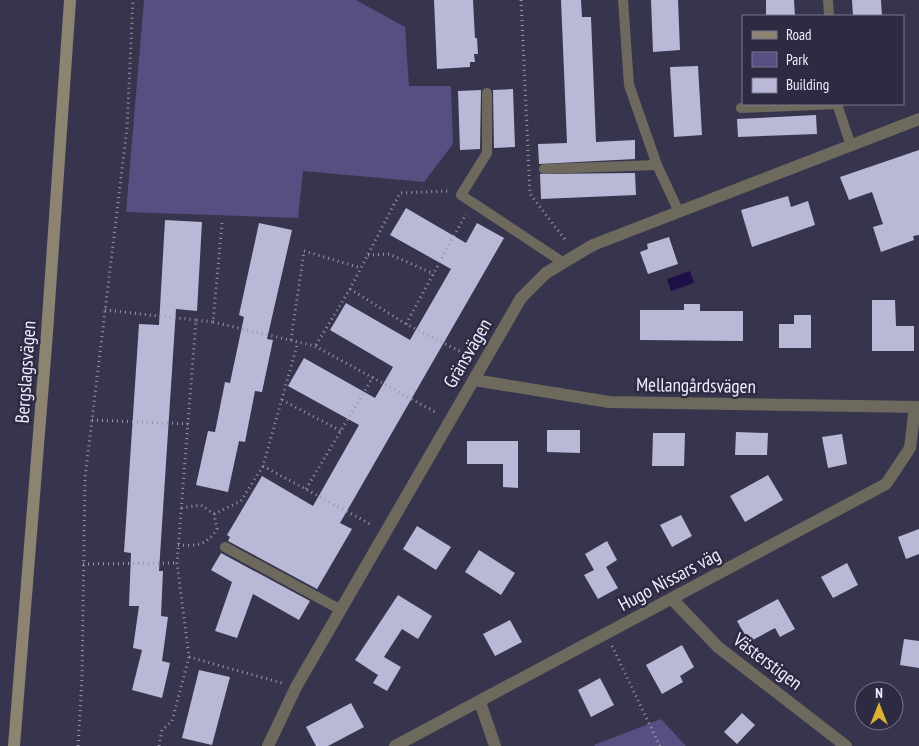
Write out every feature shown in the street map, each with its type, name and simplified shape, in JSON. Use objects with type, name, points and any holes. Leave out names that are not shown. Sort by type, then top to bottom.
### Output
[{"type":"main road","name":"Bergslagsvägen","points":[[14,746],[48,323],[70,0]]},
{"type":"street","name":"Gränsvägen","points":[[268,746],[296,687],[520,298],[546,273],[593,245],[919,120]]},
{"type":"street","name":"Mellangårdsvägen","points":[[474,380],[610,402],[917,407]]},
{"type":"street","name":"Hugo Nissars väg","points":[[395,746],[886,484],[910,448],[917,407]]},
{"type":"street","name":"Västerstigen","points":[[672,599],[718,647],[846,746]]},
{"type":"street","points":[[480,702],[496,746]]},
{"type":"lane","points":[[624,0],[629,85],[657,165],[679,212]]},
{"type":"lane","points":[[828,0],[829,15]]},
{"type":"lane","points":[[487,93],[487,153],[461,195],[564,262]]},
{"type":"lane","points":[[741,108],[813,105]]},
{"type":"lane","points":[[837,105],[850,146]]},
{"type":"lane","points":[[544,170],[657,165]]},
{"type":"lane","points":[[225,547],[341,610]]},
{"type":"path","points":[[78,746],[82,678],[85,478],[127,128],[133,0]]},
{"type":"path","points":[[521,0],[530,194],[577,255]]},
{"type":"path","points":[[315,346],[350,289],[400,192],[464,190]]},
{"type":"path","points":[[406,324],[473,203]]},
{"type":"path","points":[[213,322],[222,223]]},
{"type":"path","points":[[291,340],[304,251],[361,268]]},
{"type":"path","points":[[368,255],[390,254],[434,274]]},
{"type":"path","points":[[350,289],[406,324],[483,363]]},
{"type":"path","points":[[105,310],[213,322],[315,346],[450,420]]},
{"type":"path","points":[[159,746],[162,730],[172,721],[189,657],[177,563],[196,320]]},
{"type":"path","points":[[214,514],[241,501],[263,466],[298,342]]},
{"type":"path","points":[[306,489],[373,377]]},
{"type":"path","points":[[282,400],[341,431]]},
{"type":"path","points":[[92,420],[188,424]]},
{"type":"path","points":[[263,466],[385,532]]},
{"type":"path","points":[[178,545],[199,546],[211,538],[217,529],[214,514],[201,505],[181,508]]},
{"type":"path","points":[[83,564],[177,563]]},
{"type":"path","points":[[606,634],[660,746]]},
{"type":"path","points":[[189,657],[296,687]]},
{"type":"green space","points":[[144,0],[356,0],[405,27],[409,86],[451,86],[453,144],[424,182],[303,171],[298,218],[126,212]]},
{"type":"green space","points":[[661,719],[686,746],[594,745]]},
{"type":"shaded area","points":[[690,271],[694,283],[671,291],[667,279]]},
{"type":"building","points":[[434,0],[473,0],[475,38],[477,38],[478,54],[474,54],[475,62],[470,62],[470,67],[437,69]]},
{"type":"building","points":[[561,0],[581,0],[582,17],[591,17],[596,142],[635,140],[635,159],[539,164],[538,144],[567,143]]},
{"type":"building","points":[[651,0],[678,0],[680,50],[653,52]]},
{"type":"building","points":[[766,0],[794,0],[795,15],[766,15]]},
{"type":"building","points":[[852,0],[881,0],[882,15],[853,15]]},
{"type":"building","points":[[698,66],[702,135],[674,137],[670,67]]},
{"type":"building","points":[[513,89],[515,147],[494,148],[493,90]]},
{"type":"building","points":[[481,90],[480,149],[460,150],[458,91]]},
{"type":"building","points":[[816,115],[817,134],[738,137],[737,119]]},
{"type":"building","points":[[919,150],[919,235],[913,236],[914,240],[881,252],[873,227],[883,224],[872,192],[849,200],[840,177]]},
{"type":"building","points":[[635,173],[636,195],[541,199],[540,174]]},
{"type":"building","points":[[788,196],[791,207],[808,201],[815,225],[752,247],[741,210]]},
{"type":"building","points":[[406,208],[466,243],[477,223],[504,238],[340,523],[352,529],[317,589],[228,541],[230,537],[227,535],[262,476],[313,506],[359,425],[288,386],[304,358],[375,398],[393,367],[330,330],[346,303],[410,340],[451,269],[390,235]]},
{"type":"building","points":[[165,220],[202,222],[197,311],[176,309],[159,571],[163,571],[161,616],[168,617],[162,661],[170,663],[162,698],[132,690],[142,650],[133,648],[139,606],[129,606],[131,553],[124,552],[139,324],[159,325]]},
{"type":"building","points":[[259,223],[292,230],[267,339],[273,340],[262,392],[255,391],[245,442],[239,441],[228,492],[196,485],[208,431],[215,432],[225,382],[230,383],[244,317],[239,315]]},
{"type":"building","points":[[669,237],[678,264],[648,274],[640,252],[648,249],[647,244]]},
{"type":"building","points":[[872,300],[895,300],[896,326],[914,326],[914,351],[872,351]]},
{"type":"building","points":[[684,304],[700,304],[700,311],[743,311],[743,341],[640,340],[640,310],[684,310]]},
{"type":"building","points":[[794,315],[811,315],[811,348],[779,348],[779,324],[794,324]]},
{"type":"building","points":[[547,430],[580,430],[580,453],[547,452]]},
{"type":"building","points":[[736,432],[768,433],[767,455],[735,455]]},
{"type":"building","points":[[653,433],[685,433],[684,466],[652,466]]},
{"type":"building","points":[[842,434],[847,464],[828,468],[822,437]]},
{"type":"building","points":[[467,441],[518,441],[518,488],[503,487],[503,464],[467,464]]},
{"type":"building","points":[[768,475],[783,500],[745,522],[730,496]]},
{"type":"building","points":[[681,515],[692,536],[672,547],[660,525]]},
{"type":"building","points":[[417,526],[451,547],[436,570],[403,549]]},
{"type":"building","points":[[919,529],[919,554],[906,559],[898,537]]},
{"type":"building","points":[[607,541],[617,560],[606,567],[618,588],[598,599],[584,575],[594,570],[585,554]]},
{"type":"building","points":[[479,550],[515,573],[501,595],[465,572]]},
{"type":"building","points":[[221,553],[310,601],[299,620],[253,594],[237,638],[215,631],[232,582],[211,570]]},
{"type":"building","points":[[847,563],[858,585],[833,598],[821,577]]},
{"type":"building","points":[[398,595],[432,616],[418,639],[402,629],[384,657],[401,667],[387,691],[373,683],[378,675],[355,660]]},
{"type":"building","points":[[778,599],[795,629],[780,637],[775,628],[749,642],[737,621]]},
{"type":"building","points":[[510,620],[522,642],[495,656],[483,634]]},
{"type":"building","points":[[904,639],[919,641],[919,668],[900,665]]},
{"type":"building","points":[[682,645],[694,667],[680,676],[683,682],[662,694],[646,665]]},
{"type":"building","points":[[199,670],[230,677],[212,745],[182,738]]},
{"type":"building","points":[[600,678],[614,705],[591,717],[578,690]]},
{"type":"building","points":[[351,703],[364,727],[328,746],[316,746],[306,727]]},
{"type":"building","points":[[742,713],[755,725],[737,744],[724,732]]}]
